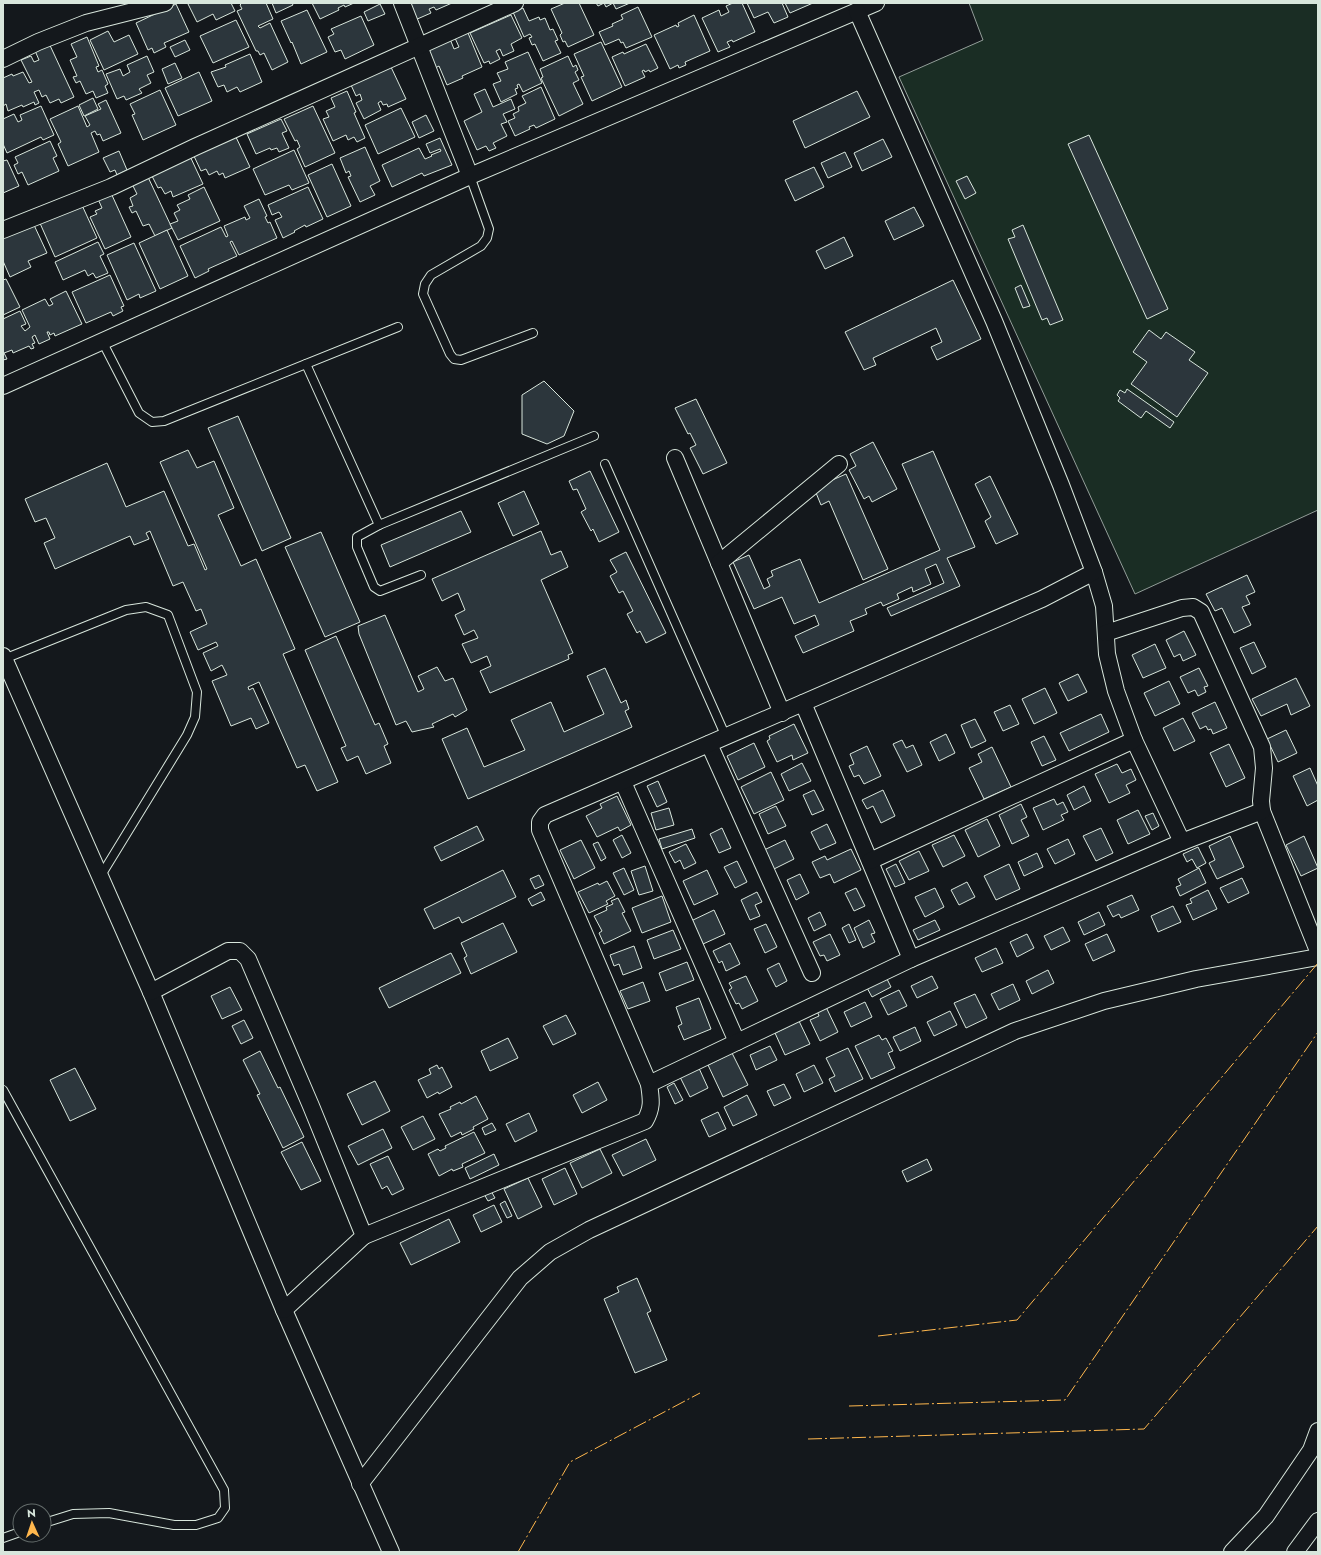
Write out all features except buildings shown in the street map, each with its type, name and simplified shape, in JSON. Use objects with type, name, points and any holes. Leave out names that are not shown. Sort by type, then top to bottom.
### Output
[{"type":"street","points":[[3,59],[57,34],[121,8],[165,3]]},
{"type":"street","points":[[402,3],[470,176]]},
{"type":"street","points":[[3,230],[112,186],[515,3]]},
{"type":"street","points":[[3,386],[470,176],[876,3]]},
{"type":"street","points":[[857,11],[994,321],[1094,572],[1104,606],[1107,654],[1116,691],[1134,740],[1182,842]]},
{"type":"street","points":[[675,458],[782,713]]},
{"type":"street","points":[[720,563],[839,464]]},
{"type":"street","points":[[284,1310],[364,1236],[645,1121],[649,1114],[652,1104],[649,1084],[540,830],[540,822],[545,815],[1042,599],[1094,572]]},
{"type":"street","points":[[1106,634],[1182,608],[1193,607],[1201,612],[1262,747],[1264,768],[1261,801],[1262,811],[1318,951]]},
{"type":"street","points":[[4,658],[151,992],[284,1310],[390,1552]]},
{"type":"street","points":[[803,703],[912,959]]},
{"type":"street","points":[[870,861],[1134,740]]},
{"type":"street","points":[[709,744],[812,973]]},
{"type":"street","points":[[623,782],[737,1042]]},
{"type":"street","points":[[649,1084],[912,959],[1182,842],[1262,811]]},
{"type":"street","points":[[151,992],[228,951],[240,951],[248,959],[311,1106],[364,1236]]},
{"type":"street","points":[[360,1484],[520,1278],[550,1252],[588,1230],[1015,1031],[1104,1001],[1196,979],[1318,957]]},
{"type":"street","points":[[1232,1552],[1266,1516],[1311,1450],[1318,1431]]},
{"type":"street","points":[[1295,1552],[1318,1521]]},
{"type":"lane","points":[[470,176],[489,229],[487,238],[481,246],[431,275],[425,284],[423,294],[450,354],[454,359],[461,360],[533,333]]},
{"type":"lane","points":[[102,342],[139,413],[152,422],[164,422],[398,327]]},
{"type":"lane","points":[[306,364],[379,525]]},
{"type":"lane","points":[[421,575],[380,591],[374,587],[356,546],[357,537],[379,525],[594,436]]},
{"type":"lane","points":[[605,464],[726,737]]},
{"type":"lane","points":[[4,658],[126,610],[146,607],[168,615],[197,692],[195,717],[187,735],[100,877]]},
{"type":"lane","points":[[3,1090],[224,1490],[226,1508],[218,1518],[196,1525],[174,1525],[109,1513],[73,1514],[52,1521]]},
{"type":"green space","points":[[969,3],[1318,3],[1318,510],[1135,594],[899,77],[983,40]]},
{"type":"power","points":[[878,1336],[1017,1320],[1318,963]]},
{"type":"power","points":[[849,1406],[1065,1400],[1318,1032]]},
{"type":"power","points":[[808,1439],[1144,1429],[1318,1226]]},
{"type":"power","points":[[518,1552],[570,1462],[700,1393]]}]
